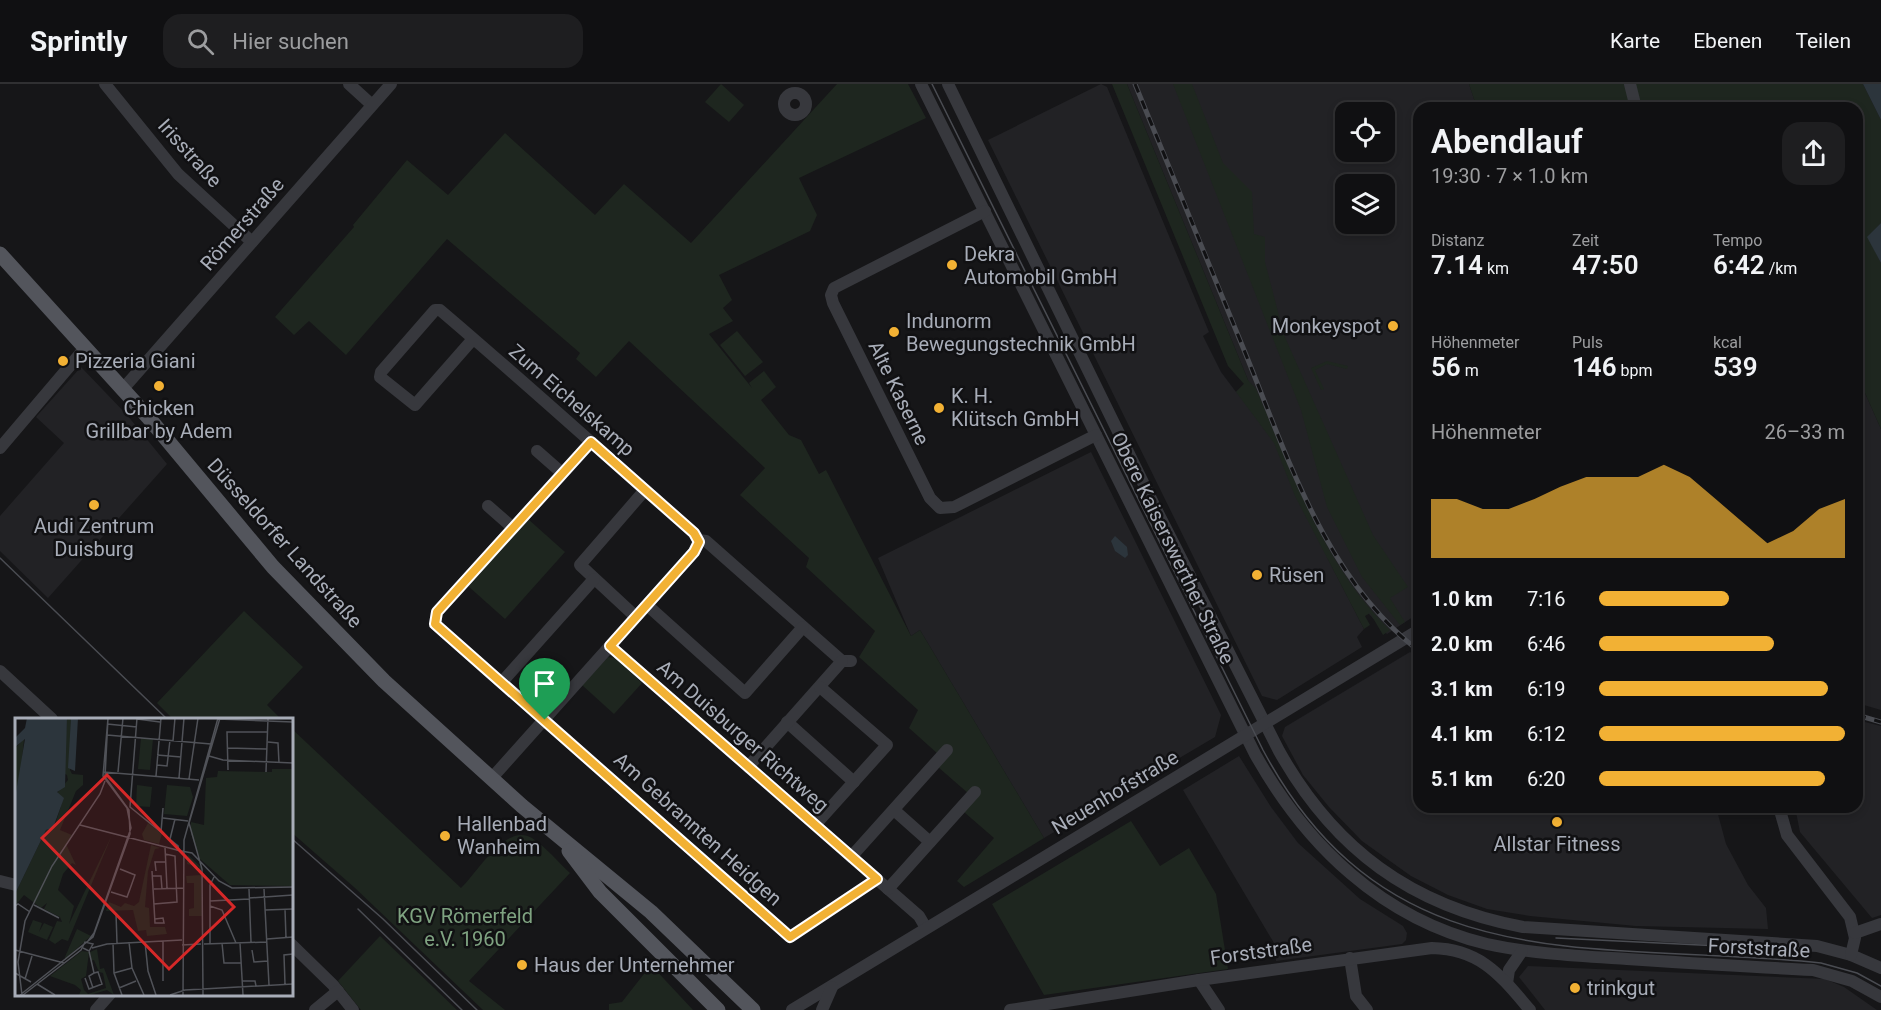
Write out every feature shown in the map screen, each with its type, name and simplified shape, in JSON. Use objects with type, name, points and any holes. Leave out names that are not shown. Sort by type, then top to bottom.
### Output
[{"type":"main road","name":"Düsseldorfer Landstraße","points":[[0,254],[310,606],[384,681],[491,779],[651,912],[753,1010]]},
{"type":"main road","name":"Düsseldorfer Landstraße","points":[[561,839],[600,892],[718,1010]]},
{"type":"street","name":"Irisstraße","points":[[105,84],[178,174],[252,242]]},
{"type":"street","points":[[349,84],[372,105]]},
{"type":"street","name":"Römerstraße","points":[[122,390],[391,84]]},
{"type":"street","name":"Obere Kaiserswerther Straße","points":[[921,84],[1245,735],[1278,796],[1305,830],[1364,886],[1397,907],[1449,933],[1485,943]]},
{"type":"street","name":"Obere Kaiserswerther Straße","points":[[948,84],[1159,515],[1298,785],[1318,813],[1349,845],[1382,871],[1414,890],[1488,921]]},
{"type":"street","points":[[1630,84],[1634,102]]},
{"type":"street","name":"Alte Kaserne","points":[[985,211],[840,283],[831,296],[926,490],[940,508],[954,507],[1096,435]]},
{"type":"street","name":"Zum Eichelskamp","points":[[473,339],[415,405],[380,377],[381,372],[436,309],[473,339],[591,442],[699,540],[706,541],[803,627],[847,661],[820,687],[748,766]]},
{"type":"street","points":[[0,448],[85,348]]},
{"type":"street","name":"Am Gebrannten Heidgen","points":[[591,442],[437,612],[434,619],[437,626],[790,937],[877,879]]},
{"type":"street","points":[[537,451],[562,473]]},
{"type":"street","points":[[636,617],[583,569],[580,561],[645,490]]},
{"type":"street","points":[[488,506],[513,528]]},
{"type":"street","points":[[491,779],[694,552],[699,540]]},
{"type":"street","points":[[502,682],[594,579]]},
{"type":"street","points":[[647,605],[745,693],[803,627]]},
{"type":"street","name":"Neuenhofstraße","points":[[792,1010],[811,1006],[832,987],[926,928],[1413,634]]},
{"type":"street","name":"Am Duisburger Richtweg","points":[[610,646],[919,916],[926,928]]},
{"type":"street","points":[[0,671],[51,718]]},
{"type":"street","points":[[815,825],[887,745],[820,687]]},
{"type":"street","points":[[788,722],[854,782]]},
{"type":"street","points":[[851,856],[947,750]]},
{"type":"street","points":[[888,889],[975,792]]},
{"type":"street","points":[[894,810],[930,842]]},
{"type":"street","points":[[1781,813],[1787,835],[1850,917],[1855,933],[1851,955]]},
{"type":"street","points":[[0,880],[15,885]]},
{"type":"street","name":"Forststraße","points":[[1488,921],[1523,927],[1817,946],[1851,955],[1881,968]]},
{"type":"street","points":[[1855,933],[1881,924]]},
{"type":"street","name":"Forststraße","points":[[1485,943],[1522,951],[1813,970],[1852,981],[1881,998]]},
{"type":"street","points":[[292,945],[338,991],[353,1010]]},
{"type":"street","name":"Forststraße","points":[[1010,1010],[1070,1005],[1199,980],[1350,958],[1446,948],[1478,958],[1507,982],[1530,1010]]},
{"type":"street","points":[[1507,982],[1509,970],[1522,951]]},
{"type":"street","points":[[1350,958],[1356,996],[1367,1010]]},
{"type":"street","points":[[1199,980],[1220,1010]]},
{"type":"street","points":[[822,1010],[832,987]]},
{"type":"street","points":[[315,1010],[338,991]]},
{"type":"street","points":[[96,1010],[109,995]]},
{"type":"shaded area","points":[[1101,84],[1107,87],[1209,332],[1203,336],[1221,372],[1236,392],[1248,380],[1127,84],[1469,84],[1475,102],[1413,102],[1413,617],[1387,634],[1361,605],[1327,557],[1364,629],[1357,637],[1362,647],[1277,700],[1262,696],[988,140]]},
{"type":"shaded area","points":[[1863,84],[1881,84],[1881,120]]},
{"type":"shaded area","points":[[1881,223],[1881,263],[1867,237]]},
{"type":"shaded area","points":[[81,367],[127,415],[167,464],[48,598],[0,551],[0,516],[64,443],[36,417]]},
{"type":"shaded area","points":[[1863,388],[1881,429],[1881,710],[1863,705]]},
{"type":"shaded area","points":[[1091,452],[1221,715],[1215,737],[1044,838],[920,630],[911,636],[878,558]]},
{"type":"shaded area","points":[[1115,536],[1127,547],[1128,555],[1125,558],[1115,551],[1111,541]]},
{"type":"shaded area","points":[[1410,652],[1413,654],[1413,813],[1718,813],[1726,844],[1748,885],[1766,908],[1768,929],[1636,926],[1530,916],[1487,909],[1448,895],[1411,876],[1362,841],[1329,807],[1303,775],[1282,736],[1285,727]]},
{"type":"shaded area","points":[[1863,722],[1881,726],[1881,915],[1872,918],[1800,832],[1796,813],[1863,813]]},
{"type":"shaded area","points":[[1239,756],[1271,807],[1298,843],[1360,899],[1403,926],[1407,933],[1406,940],[1402,944],[1276,961],[1274,943],[1183,790]]},
{"type":"shaded area","points":[[1528,966],[1825,979],[1844,987],[1877,1010],[1545,1010],[1519,977]]},
{"type":"green space","points":[[721,84],[744,105],[729,122],[705,102]]},
{"type":"green space","points":[[837,84],[908,84],[926,118],[799,178],[817,215],[810,231],[719,275],[732,300],[723,308],[733,321],[709,334],[752,388],[749,383],[764,371],[776,387],[761,400],[789,435],[801,440],[819,474],[826,470],[911,636],[920,630],[1044,838],[964,887],[957,881],[994,838],[964,812],[969,794],[938,767],[938,754],[909,728],[918,710],[859,657],[875,631],[806,567],[809,558],[740,495],[765,468],[629,341],[596,377],[576,359],[580,353],[447,239],[346,355],[309,321],[294,335],[275,317],[354,227],[353,225],[407,160],[448,195],[505,133],[595,215],[624,184],[691,243]]},
{"type":"green space","points":[[1112,84],[1127,84],[1248,380],[1256,389],[1297,485],[1328,548],[1367,605],[1390,630],[1383,635],[1370,613],[1365,616],[1370,625],[1364,629],[1295,496],[1274,443],[1236,392],[1244,384],[1228,366]]},
{"type":"green space","points":[[1173,84],[1192,84],[1223,163],[1252,192],[1254,234],[1265,237],[1265,262],[1284,335],[1373,535],[1408,587],[1390,598],[1405,622],[1400,625],[1362,577],[1327,507],[1301,410]]},
{"type":"green space","points":[[1469,84],[1863,84],[1881,120],[1881,223],[1868,237],[1881,263],[1881,429],[1863,388],[1863,102],[1475,102]]},
{"type":"green space","points":[[737,331],[763,362],[745,376],[720,345]]},
{"type":"green space","points":[[1327,361],[1348,366],[1347,369],[1327,364],[1315,370],[1324,389],[1321,390],[1311,368]]},
{"type":"green space","points":[[528,519],[565,552],[505,619],[468,586]]},
{"type":"green space","points":[[244,611],[303,667],[267,705],[280,718],[172,718],[157,703]]},
{"type":"green space","points":[[608,657],[615,658],[642,683],[614,714],[582,685]]},
{"type":"green space","name":"KGV Römerfeld e.V. 1960","points":[[292,729],[461,888],[502,843],[512,837],[522,835],[532,838],[570,873],[469,981],[505,1010],[483,1010],[355,888],[292,833]]},
{"type":"green space","points":[[1131,821],[1160,866],[1189,848],[1216,894],[1228,969],[1044,995],[992,904]]},
{"type":"green space","points":[[380,936],[457,1010],[361,1010],[338,981]]},
{"type":"green space","points":[[651,965],[693,1010],[609,1010],[609,1004],[622,1002]]},
{"type":"tram line","points":[[932,84],[1263,750],[1314,826],[1372,880],[1436,915],[1506,936],[1579,948],[1821,963],[1857,973],[1881,986]]},
{"type":"tram line","points":[[0,558],[166,718]]},
{"type":"tram line","points":[[292,839],[383,919],[477,1010]]},
{"type":"tram line","points":[[358,909],[462,1010]]},
{"type":"tram line","points":[[1556,938],[1741,947],[1784,952]]},
{"type":"railway","points":[[1135,84],[1292,470],[1311,511],[1357,587],[1386,621],[1413,646]]},
{"type":"railway","points":[[1863,717],[1881,722]]},
{"type":"place","name":"Dekra Automobil GmbH","points":[[952,265]]},
{"type":"place","name":"Monkeyspot","points":[[1393,326]]},
{"type":"place","name":"Indunorm Bewegungstechnik GmbH","points":[[894,332]]},
{"type":"place","name":"Pizzeria Giani","points":[[63,361]]},
{"type":"place","name":"Chicken Grillbar by Adem","points":[[159,386]]},
{"type":"place","name":"K. H. Klütsch GmbH","points":[[939,408]]},
{"type":"place","name":"Audi Zentrum Duisburg","points":[[94,505]]},
{"type":"place","name":"Rüsen","points":[[1257,575]]},
{"type":"place","name":"Allstar Fitness","points":[[1557,822]]},
{"type":"place","name":"Hallenbad Wanheim","points":[[445,836]]},
{"type":"place","name":"Haus der Unternehmer","points":[[522,965]]},
{"type":"place","name":"trinkgut","points":[[1575,988]]},
{"type":"route","points":[[591,442],[694,533],[699,542],[694,552],[610,646],[877,879],[790,937],[545,720],[437,626],[434,617],[591,442]]}]
